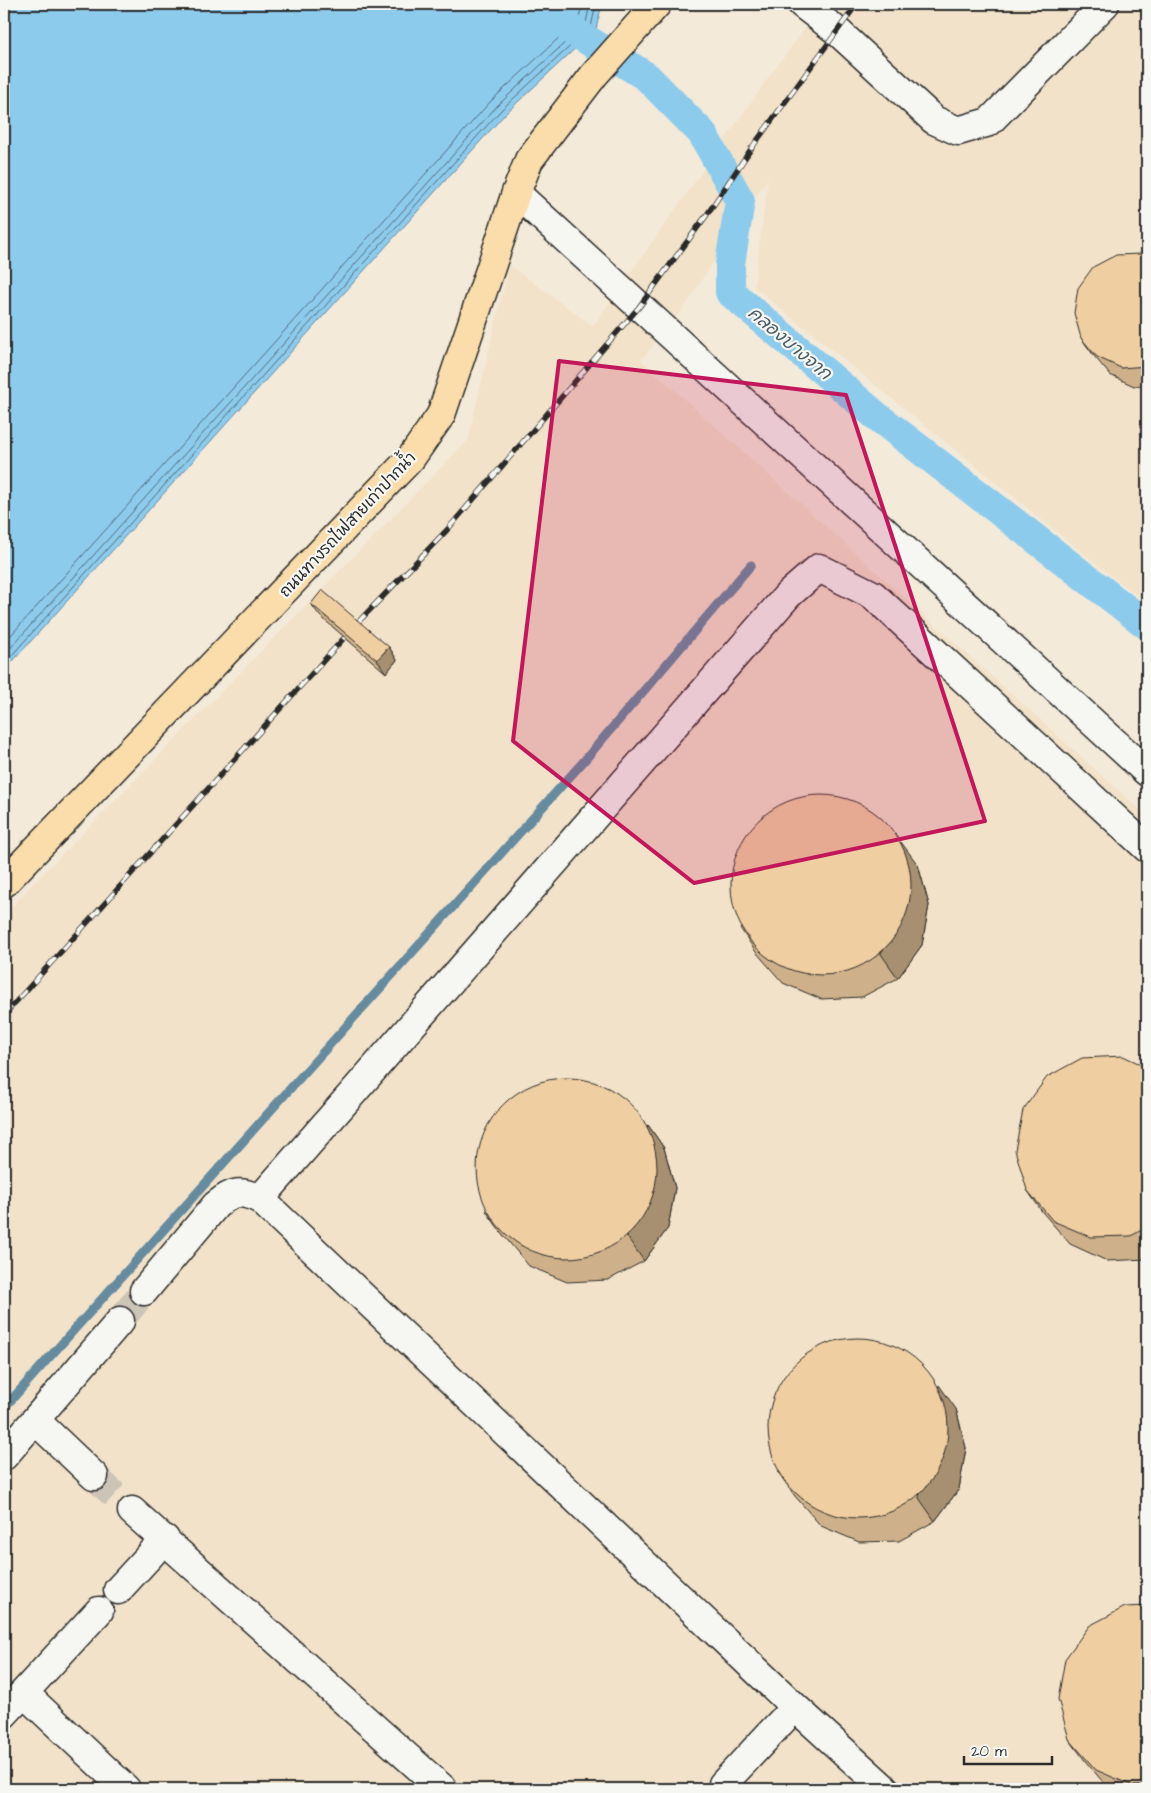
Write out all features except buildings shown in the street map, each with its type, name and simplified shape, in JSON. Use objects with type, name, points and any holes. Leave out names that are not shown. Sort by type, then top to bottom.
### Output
[{"type":"main road","name":"ถนนทางรถไฟสายเก่าปากน้ำ","points":[[4,883],[411,458],[440,415],[529,160],[594,75],[657,4]]},
{"type":"street","points":[[802,4],[837,31],[934,120],[958,131],[989,122],[1105,4]]},
{"type":"street","points":[[516,193],[1147,772]]},
{"type":"street","points":[[260,1199],[788,595],[819,568],[873,595],[1147,848]]},
{"type":"street","points":[[144,1291],[216,1205],[230,1194],[247,1193],[260,1199],[795,1707],[885,1789]]},
{"type":"street","points":[[4,1456],[120,1321]]},
{"type":"street","points":[[35,1420],[94,1476]]},
{"type":"street","points":[[132,1511],[443,1789]]},
{"type":"street","points":[[118,1590],[165,1539]]},
{"type":"street","points":[[4,1714],[99,1611]]},
{"type":"street","points":[[24,1693],[126,1789]]},
{"type":"street","points":[[723,1784],[795,1707]]},
{"type":"highlighted area","points":[[559,361],[846,395],[985,821],[694,883],[513,741]]},
{"type":"shaded area","points":[[824,4],[1147,4],[1147,602],[1121,584],[754,287],[768,178],[683,309],[641,360],[1147,816],[1147,1789],[4,1789],[4,914],[468,440],[509,265],[593,326],[776,67]]},
{"type":"water","points":[[4,4],[602,4],[596,29],[505,114],[4,671]]},
{"type":"waterway","name":"คลองบางจาก","points":[[541,4],[573,31],[647,77],[702,133],[740,201],[730,264],[730,292],[874,414],[1147,625]]},
{"type":"waterway","points":[[4,1408],[583,762],[751,565]]},
{"type":"tunnel","points":[[120,1321],[144,1291]]},
{"type":"tunnel","points":[[94,1476],[132,1511]]},
{"type":"railway","points":[[4,1015],[362,618],[447,530],[639,307],[857,4]]}]
